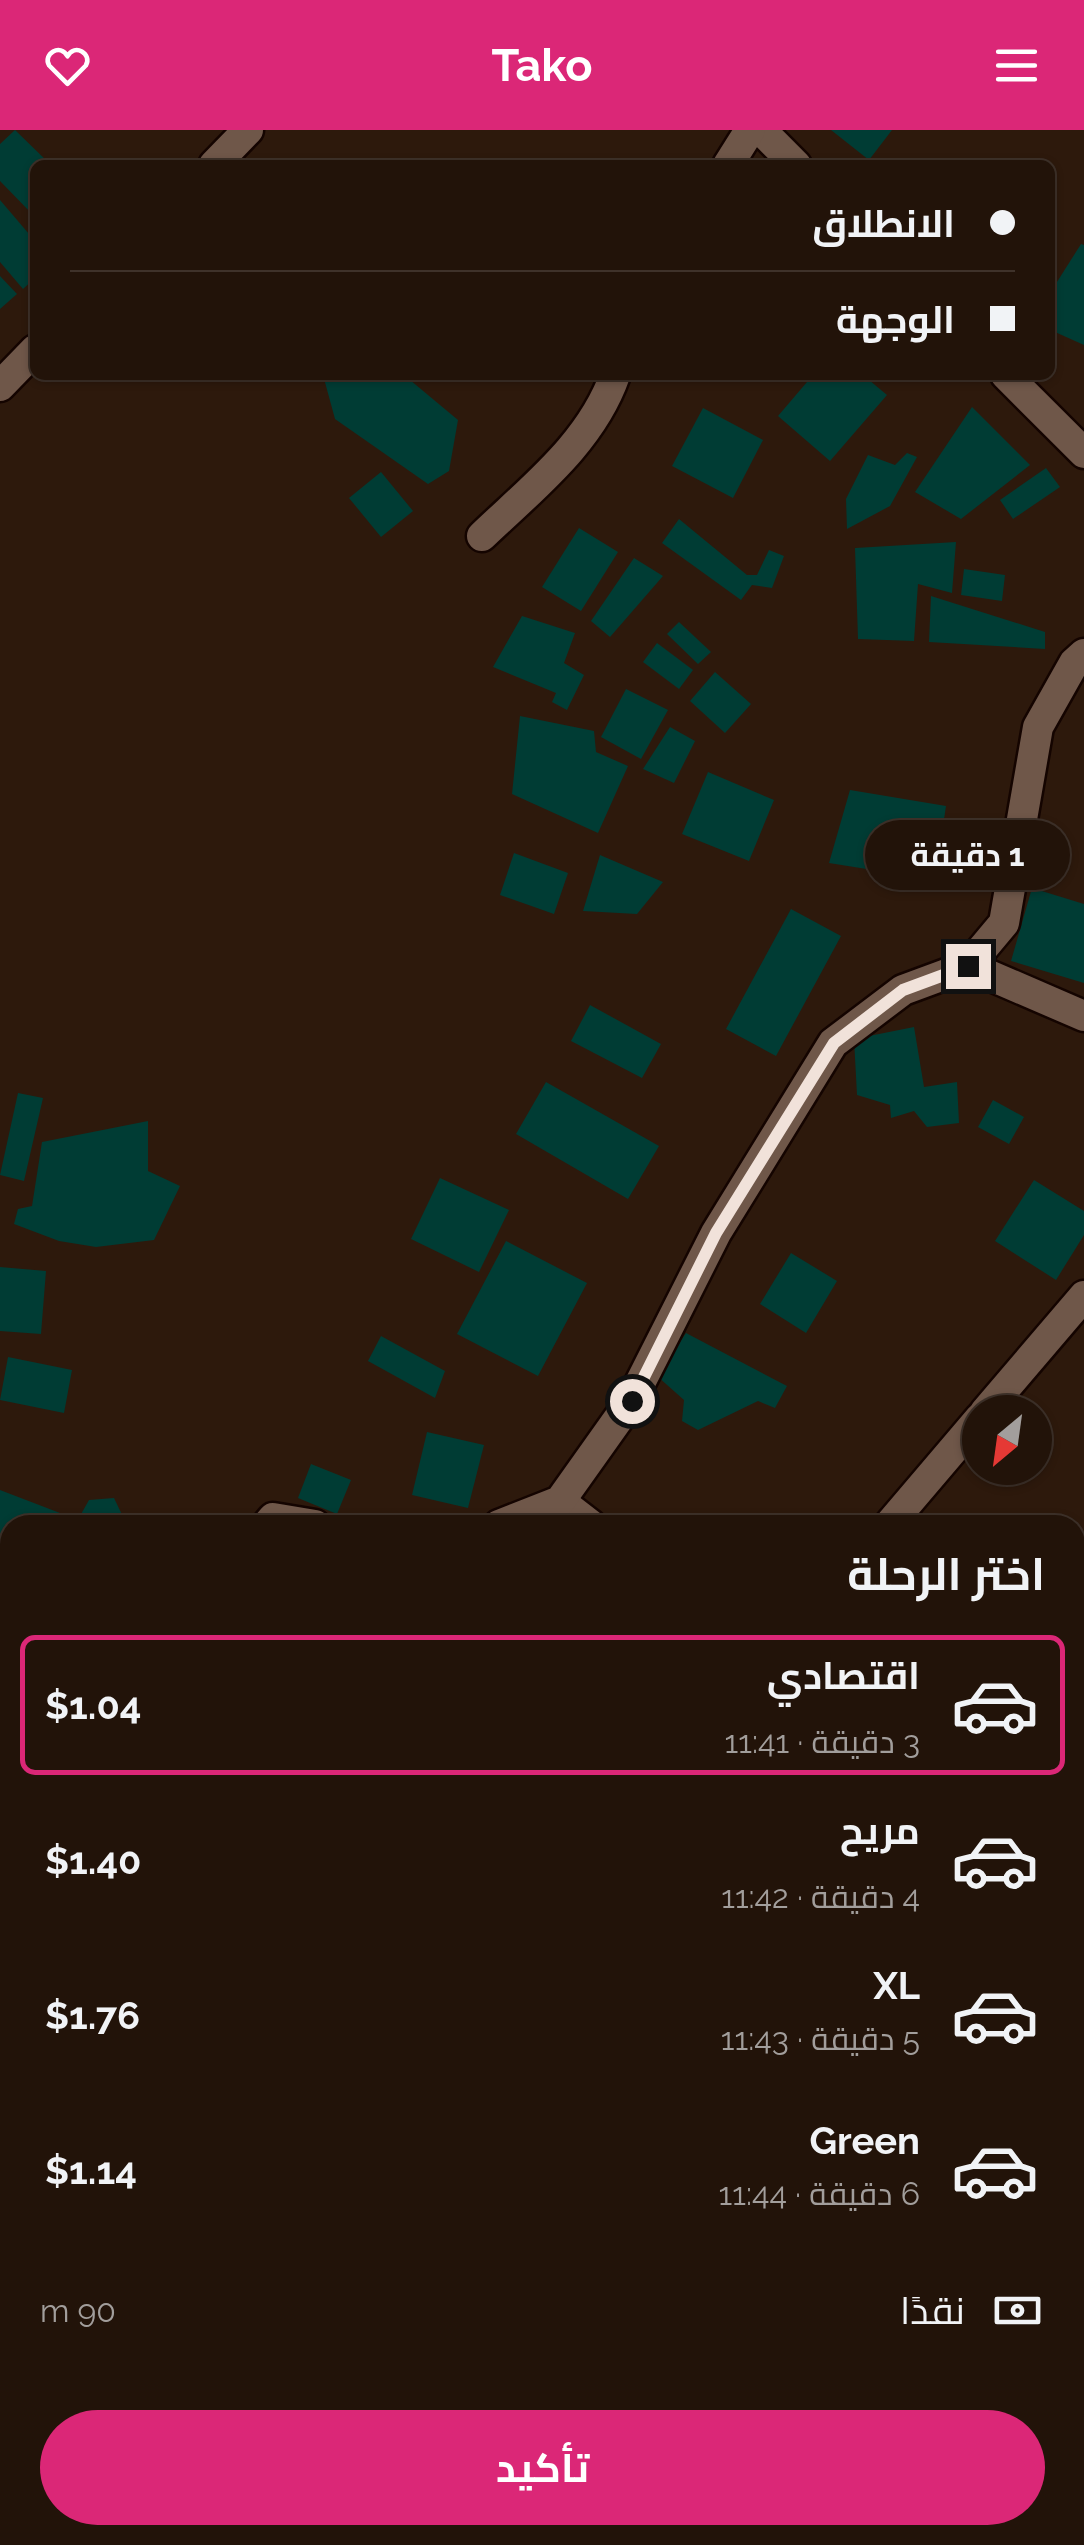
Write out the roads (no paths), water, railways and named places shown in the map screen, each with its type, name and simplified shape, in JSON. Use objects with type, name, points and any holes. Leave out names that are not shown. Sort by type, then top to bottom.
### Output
[{"type":"street","points":[[219,160],[248,130]]},
{"type":"street","points":[[731,160],[750,130]]},
{"type":"street","points":[[761,130],[791,160]]},
{"type":"street","points":[[0,386],[30,355]]},
{"type":"street","points":[[482,536],[577,444],[613,380]]},
{"type":"street","points":[[1011,380],[1084,453]]},
{"type":"street","points":[[524,1515],[560,1501],[632,1401],[716,1233],[834,1043],[903,990],[968,966],[1004,924],[1038,727],[1074,663],[1084,654]]},
{"type":"street","points":[[968,966],[1084,1016]]},
{"type":"street","points":[[999,1395],[1084,1296]]},
{"type":"street","points":[[897,1515],[962,1439]]},
{"type":"street","points":[[560,1501],[578,1515]]}]
